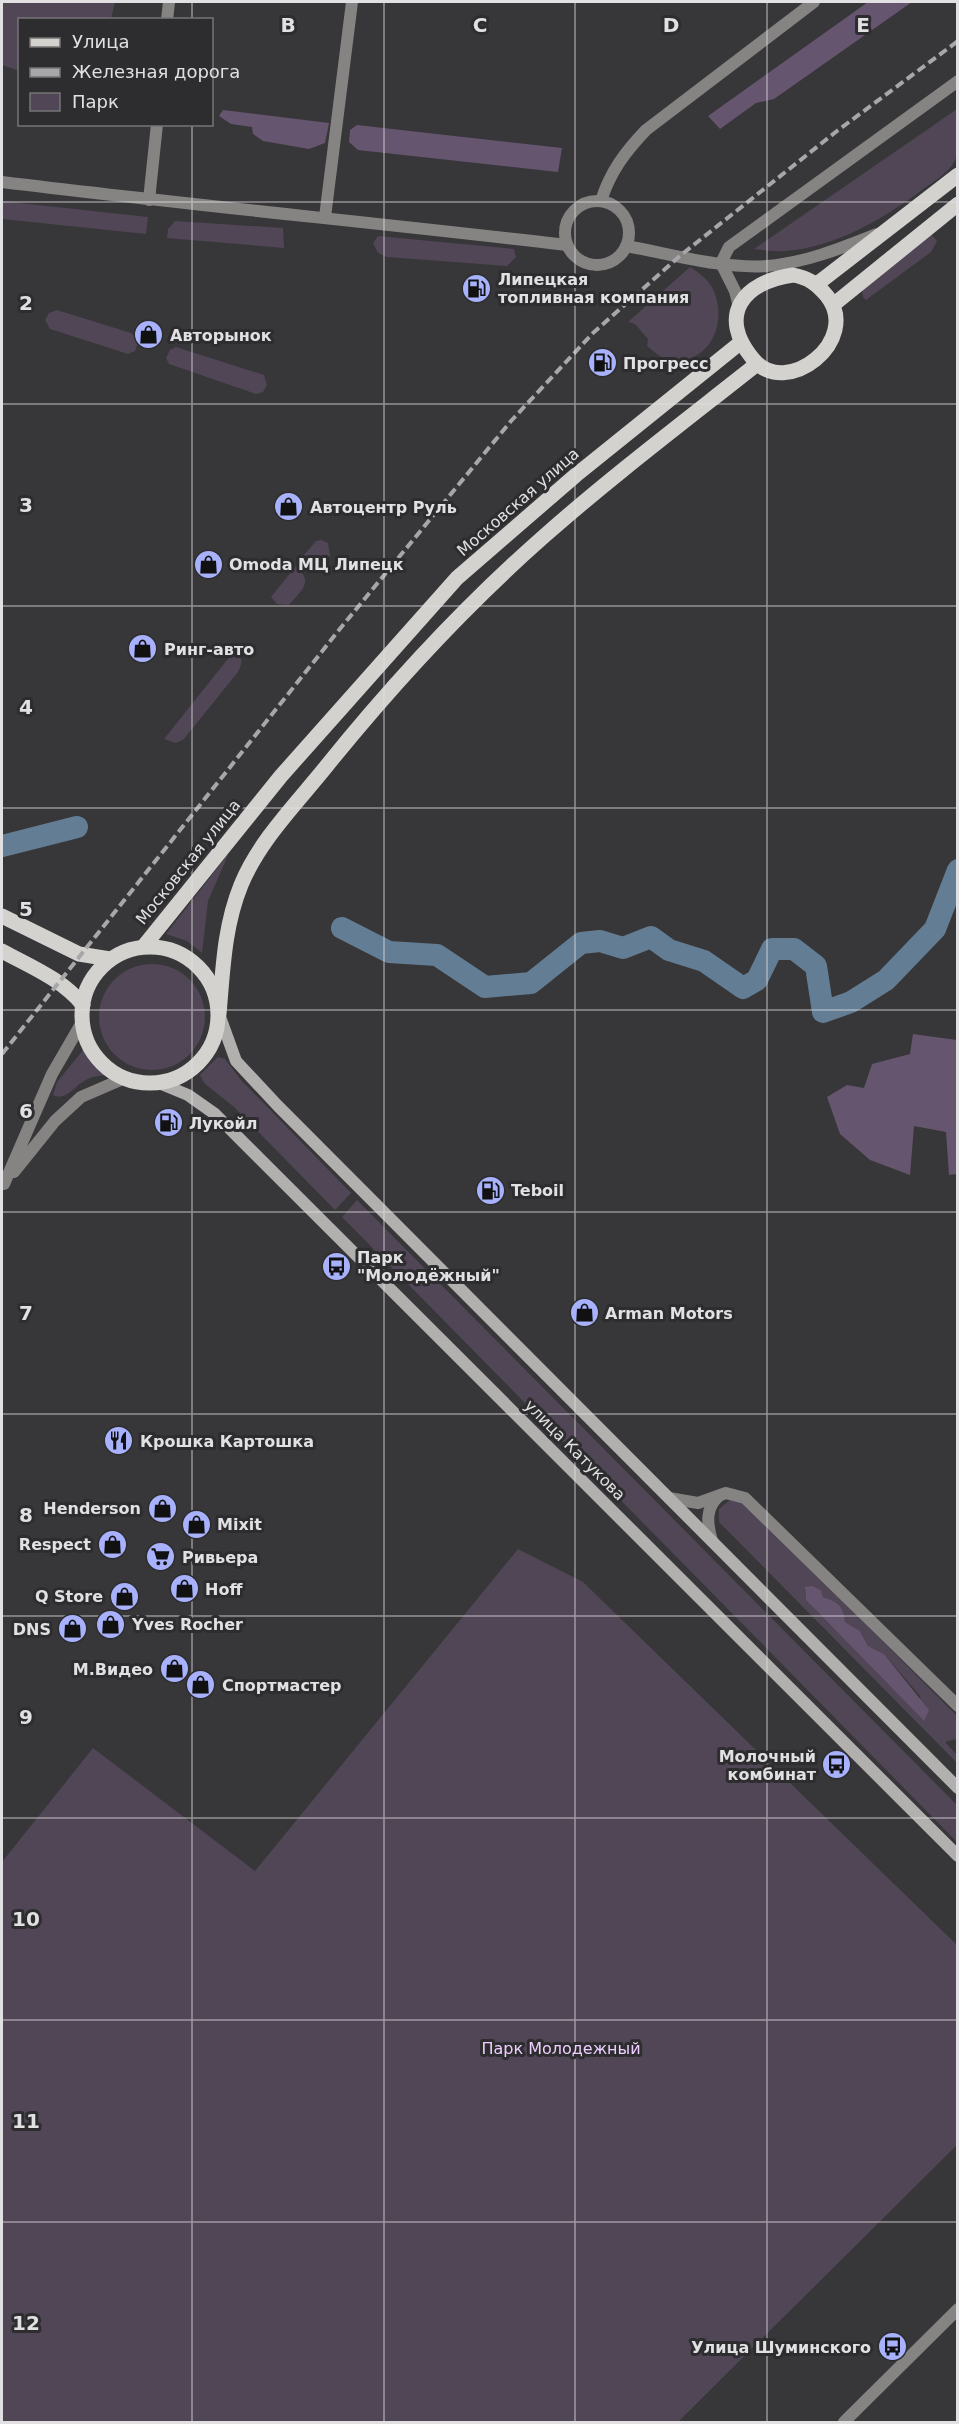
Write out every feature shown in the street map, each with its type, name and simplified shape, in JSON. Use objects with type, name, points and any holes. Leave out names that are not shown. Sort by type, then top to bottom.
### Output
[{"type":"main road","points":[[817,284],[957,175]]},
{"type":"main road","points":[[833,305],[957,204]]},
{"type":"main road","points":[[793,275],[804,277],[817,284],[833,305],[834,334],[827,348],[816,361],[799,370],[783,372],[767,370],[757,364],[740,343],[736,327],[739,307],[751,290],[764,282],[793,275]]},
{"type":"main road","name":"Московская улица","points":[[144,946],[281,776],[458,578],[576,475],[740,343]]},
{"type":"main road","points":[[219,1014],[212,985],[195,962],[163,947],[144,946],[126,950],[110,959],[91,980],[85,994],[81,1024],[92,1051],[111,1071],[124,1078],[159,1083],[188,1073],[201,1061],[212,1046],[218,1027],[225,938],[231,912],[242,883],[272,834],[356,729],[471,605],[542,538],[757,364]]},
{"type":"main road","points":[[2,916],[72,951],[110,959]]},
{"type":"main road","points":[[2,951],[58,981],[72,991],[83,1005]]},
{"type":"main road","name":"улица Катукова","points":[[219,1014],[236,1061],[278,1106],[957,1788]]},
{"type":"main road","name":"улица Катукова","points":[[159,1083],[188,1095],[215,1113],[957,1856]]},
{"type":"street","points":[[167,18],[169,2]]},
{"type":"street","points":[[325,217],[352,2]]},
{"type":"street","points":[[602,201],[607,181],[624,152],[646,130],[814,2]]},
{"type":"street","points":[[721,263],[729,247],[957,81]]},
{"type":"street","points":[[149,200],[157,126]]},
{"type":"street","points":[[2,182],[567,245]]},
{"type":"street","points":[[592,201],[602,201],[614,206],[622,213],[629,234],[626,246],[620,255],[612,261],[591,264],[572,254],[564,233],[566,222],[572,212],[581,205],[592,201]]},
{"type":"street","points":[[626,246],[721,263],[767,266],[845,247],[892,227]]},
{"type":"street","points":[[721,263],[735,291],[739,307]]},
{"type":"street","points":[[767,266],[793,275]]},
{"type":"street","points":[[3,1186],[52,1074],[81,1024]]},
{"type":"street","points":[[3,1186],[55,1121],[81,1097],[124,1078]]},
{"type":"street","points":[[711,1541],[708,1526],[710,1506],[717,1497],[726,1493]]},
{"type":"street","points":[[669,1498],[698,1503],[726,1493],[745,1498],[957,1707]]},
{"type":"street","points":[[851,2420],[957,2309]]},
{"type":"green space","points":[[2,2],[115,2],[111,18],[18,18],[18,71],[2,65]]},
{"type":"green space","points":[[957,109],[958,144],[955,161],[942,175],[907,201],[858,230],[823,244],[786,251],[754,249]]},
{"type":"green space","points":[[2,201],[148,217],[146,234],[2,219]]},
{"type":"green space","points":[[175,221],[283,228],[284,248],[167,238],[168,229]]},
{"type":"green space","points":[[932,235],[937,241],[931,252],[866,300],[863,297],[862,287]]},
{"type":"green space","points":[[378,236],[514,249],[516,257],[507,266],[387,257],[378,253],[373,243]]},
{"type":"green space","points":[[690,267],[706,279],[713,289],[717,299],[718,320],[716,330],[706,348],[687,360],[673,362],[661,357],[647,346],[648,339],[635,324],[628,322]]},
{"type":"green space","points":[[57,310],[131,333],[139,340],[135,351],[128,354],[50,329],[45,320],[49,313]]},
{"type":"green space","points":[[176,347],[264,375],[267,385],[263,392],[256,394],[169,364],[166,358],[170,350]]},
{"type":"green space","points":[[321,540],[328,543],[330,556],[324,562],[315,563],[304,555],[316,541]]},
{"type":"green space","points":[[296,566],[304,577],[302,590],[289,605],[277,604],[271,597]]},
{"type":"green space","points":[[235,650],[241,660],[238,672],[183,740],[175,743],[164,739]]},
{"type":"green space","points":[[229,853],[208,901],[202,953],[187,941],[166,934]]},
{"type":"green space","points":[[152,964],[172,968],[190,979],[201,997],[205,1017],[201,1037],[190,1055],[172,1066],[152,1070],[132,1066],[114,1055],[103,1037],[99,1017],[103,997],[114,979],[132,968]]},
{"type":"green space","points":[[84,1049],[105,1075],[82,1082],[66,1095],[58,1097],[53,1095],[57,1082]]},
{"type":"green space","points":[[218,1057],[225,1059],[241,1080],[351,1193],[335,1210],[234,1107],[204,1083],[200,1075]]},
{"type":"green space","points":[[357,1200],[957,1805],[957,1842],[342,1217]]},
{"type":"green space","points":[[730,1500],[745,1503],[957,1716],[957,1739],[945,1742],[957,1755],[957,1763],[719,1522],[719,1509]],"holes":[[[805,1587],[821,1590],[823,1597],[842,1608],[845,1622],[860,1631],[868,1646],[884,1654],[920,1696],[924,1721],[806,1600]]]},
{"type":"green space","name":"Парк Молодежный","points":[[518,1549],[583,1582],[957,1945],[957,2145],[678,2422],[2,2422],[2,1862],[93,1748],[255,1871]]},
{"type":"shaded area","points":[[868,2],[912,2],[774,99],[756,103],[720,129],[708,116]]},
{"type":"shaded area","points":[[223,110],[329,123],[325,143],[309,149],[263,141],[253,134],[252,127],[231,124],[219,116]]},
{"type":"shaded area","points":[[357,125],[562,148],[558,172],[358,150],[349,142],[350,130]]},
{"type":"shaded area","points":[[913,1034],[957,1040],[957,1174],[949,1175],[946,1132],[914,1126],[910,1175],[870,1160],[840,1134],[827,1097],[847,1085],[864,1088],[872,1064],[910,1054]]},
{"type":"shaded area","points":[[812,1586],[821,1590],[823,1597],[839,1605],[845,1622],[860,1631],[868,1646],[884,1654],[929,1710],[924,1721],[806,1600],[805,1587]]},
{"type":"waterway","points":[[2,846],[77,827]]},
{"type":"waterway","points":[[342,928],[389,952],[437,955],[485,987],[531,983],[581,943],[600,941],[623,948],[651,937],[669,950],[704,961],[743,988],[757,980],[772,949],[794,949],[816,966],[823,1012],[851,1002],[886,980],[935,929],[958,870]]},
{"type":"railway","points":[[2,1054],[339,630],[511,421],[593,333],[681,255],[837,131],[958,41]]},
{"type":"place","name":"Липецкая топливная компания","points":[[477,288]]},
{"type":"place","name":"Авторынок","points":[[149,335]]},
{"type":"place","name":"Прогресс","points":[[602,363]]},
{"type":"place","name":"Автоцентр Руль","points":[[289,507]]},
{"type":"place","name":"Omoda МЦ Липецк","points":[[208,564]]},
{"type":"place","name":"Ринг-авто","points":[[143,649]]},
{"type":"place","name":"Лукойл","points":[[168,1123]]},
{"type":"place","name":"Teboil","points":[[490,1190]]},
{"type":"place","name":"Парк \"Молодёжный\"","points":[[336,1266]]},
{"type":"place","name":"Arman Motors","points":[[584,1313]]},
{"type":"place","name":"Крошка Картошка","points":[[119,1441]]},
{"type":"place","name":"Henderson","points":[[162,1508]]},
{"type":"place","name":"Mixit","points":[[196,1524]]},
{"type":"place","name":"Respect","points":[[112,1544]]},
{"type":"place","name":"Ривьера","points":[[161,1557]]},
{"type":"place","name":"Hoff","points":[[184,1589]]},
{"type":"place","name":"Q Store","points":[[124,1596]]},
{"type":"place","name":"Yves Rocher","points":[[111,1624]]},
{"type":"place","name":"DNS","points":[[72,1629]]},
{"type":"place","name":"М.Видео","points":[[174,1669]]},
{"type":"place","name":"Спортмастер","points":[[201,1685]]},
{"type":"place","name":"Молочный комбинат","points":[[837,1765]]},
{"type":"place","name":"Улица Шуминского","points":[[892,2347]]}]
